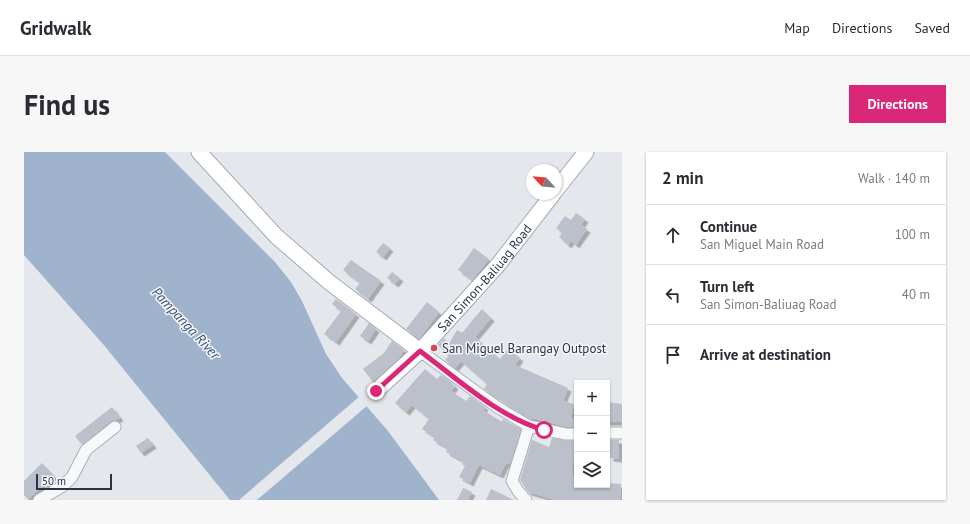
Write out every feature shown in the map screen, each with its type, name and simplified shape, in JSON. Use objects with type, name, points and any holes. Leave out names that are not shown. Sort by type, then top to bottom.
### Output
[{"type":"main road","points":[[200,152],[276,236],[328,282],[420,351]]},
{"type":"main road","points":[[562,182],[586,152]]},
{"type":"main road","name":"San Simon-Baliuag Road","points":[[376,391],[420,351],[498,265],[548,200]]},
{"type":"street","points":[[420,351],[486,399],[529,426],[566,434],[574,434]]},
{"type":"street","points":[[526,500],[512,481],[529,426]]},
{"type":"street","points":[[39,500],[63,486],[72,477],[86,450],[115,427]]},
{"type":"street","points":[[610,433],[622,433]]},
{"type":"water","name":"Pampanga River","points":[[24,152],[165,152],[274,261],[291,282],[302,301],[326,354],[342,378],[388,431],[439,500],[230,500],[103,344],[24,255]]},
{"type":"pier","points":[[360,396],[368,405],[257,500],[239,500]]},
{"type":"building","points":[[576,213],[585,219],[581,225],[587,229],[576,245],[571,241],[568,245],[559,237],[562,233],[556,228],[565,216],[571,220]]},
{"type":"building","points":[[383,243],[390,248],[383,257],[376,252]]},
{"type":"building","points":[[474,248],[489,259],[472,280],[458,270]]},
{"type":"building","points":[[351,260],[381,281],[368,299],[355,289],[360,283],[343,270]]},
{"type":"building","points":[[392,272],[400,278],[395,284],[387,278]]},
{"type":"building","points":[[336,299],[356,314],[336,342],[324,334],[341,311],[332,304]]},
{"type":"building","points":[[427,302],[439,312],[419,339],[406,329]]},
{"type":"building","points":[[482,309],[491,318],[475,337],[500,359],[508,349],[520,358],[515,365],[568,388],[563,401],[574,404],[571,418],[574,418],[574,427],[567,427],[532,419],[484,389],[487,384],[461,361],[455,368],[445,360],[449,355],[438,345],[444,338],[449,344],[457,330],[462,333]]},
{"type":"building","points":[[369,323],[376,329],[368,341],[360,336]]},
{"type":"building","points":[[392,341],[404,350],[398,359],[373,382],[363,369],[384,353]]},
{"type":"building","points":[[425,369],[437,379],[441,375],[447,379],[455,386],[451,391],[466,401],[470,396],[485,407],[483,410],[502,422],[503,419],[521,429],[510,464],[506,463],[500,475],[479,465],[470,483],[459,477],[465,466],[462,464],[463,461],[446,452],[448,448],[433,440],[435,437],[422,429],[429,419],[412,405],[406,412],[395,403]]},
{"type":"building","points":[[610,402],[622,404],[622,422],[610,422]]},
{"type":"building","points":[[112,407],[120,418],[111,422],[82,445],[75,436]]},
{"type":"building","points":[[148,438],[153,445],[141,453],[136,446]]},
{"type":"building","points":[[552,438],[574,441],[572,475],[574,475],[574,488],[610,488],[610,483],[621,484],[620,500],[556,500],[528,492],[520,480],[532,440],[549,447]]},
{"type":"building","points":[[610,440],[619,440],[619,459],[610,458]]},
{"type":"building","points":[[42,463],[54,476],[50,479],[52,482],[46,488],[44,485],[28,499],[24,495],[24,481]]},
{"type":"building","points":[[463,488],[472,492],[468,500],[457,500]]},
{"type":"building","points":[[491,489],[514,500],[486,500]]},
{"type":"place","name":"San Miguel Barangay Outpost","points":[[434,348]]},
{"type":"route","points":[[376,391],[420,351],[497,407],[529,426],[544,430]]}]
